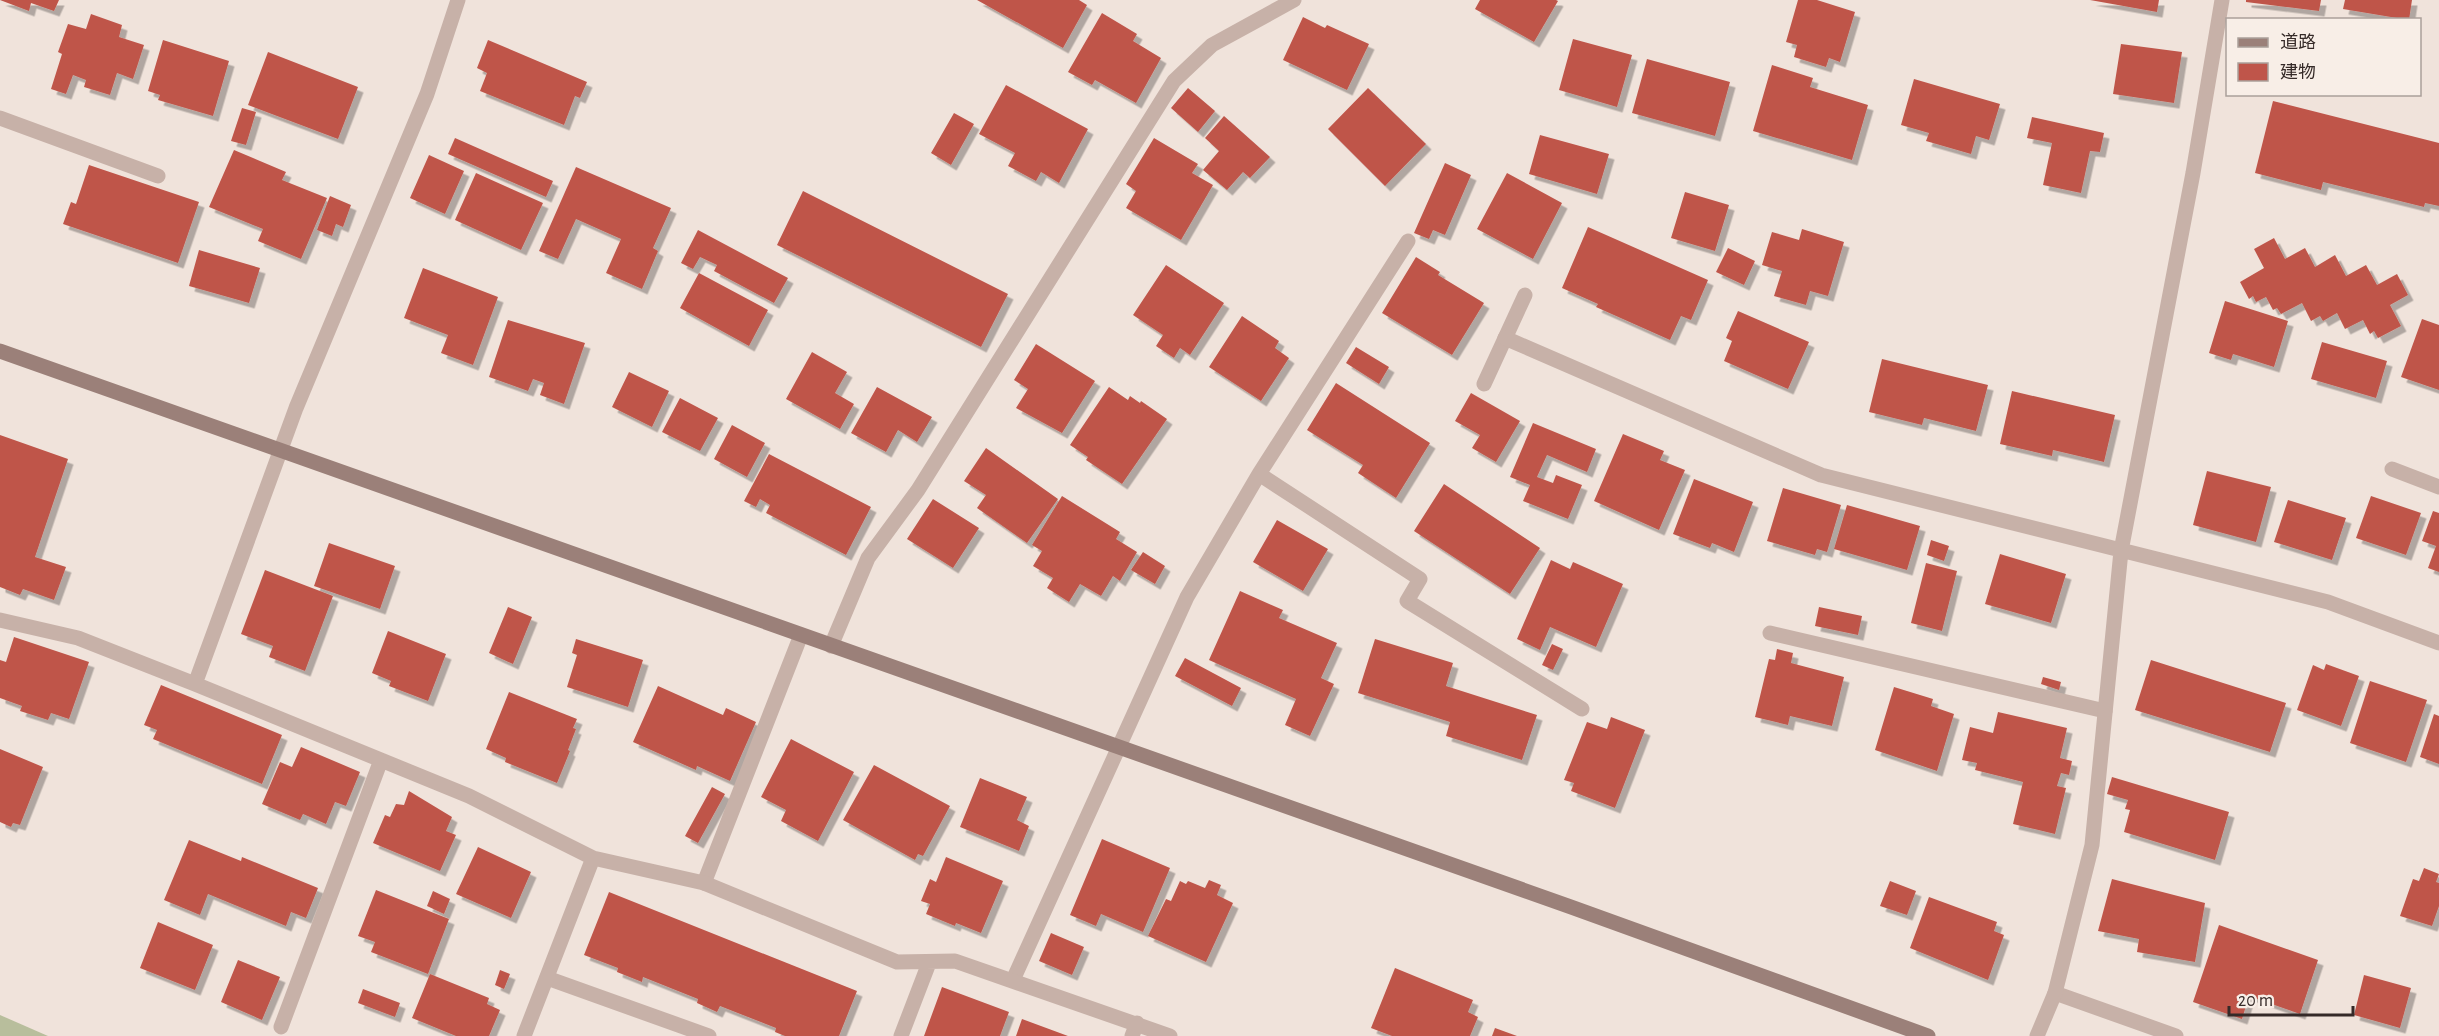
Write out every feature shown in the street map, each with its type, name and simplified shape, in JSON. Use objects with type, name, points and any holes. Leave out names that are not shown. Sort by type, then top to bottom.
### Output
[{"type":"street","points":[[195,684],[296,408],[427,94],[458,0]]},
{"type":"street","points":[[2037,1036],[2055,993],[2092,845],[2121,551],[2193,173],[2222,0]]},
{"type":"street","points":[[831,646],[868,558],[918,489],[1174,81],[1212,45],[1283,2]]},
{"type":"street","points":[[0,118],[158,176]]},
{"type":"street","points":[[1013,980],[1187,597],[1259,474],[1408,241]]},
{"type":"street","points":[[1484,384],[1526,294]]},
{"type":"street","points":[[1505,338],[1821,475],[2328,602],[2439,643]]},
{"type":"street","points":[[0,351],[1928,1036]]},
{"type":"street","points":[[2392,469],[2438,484]]},
{"type":"street","points":[[1259,474],[1420,579],[1407,601],[1582,709]]},
{"type":"street","points":[[0,620],[78,638],[195,684],[469,796],[593,858],[704,883],[897,962],[955,961],[1013,980],[1134,1030],[1170,1036]]},
{"type":"street","points":[[1770,633],[2105,711]]},
{"type":"street","points":[[704,883],[801,635]]},
{"type":"street","points":[[281,1027],[381,760]]},
{"type":"street","points":[[525,1036],[593,858]]},
{"type":"street","points":[[901,1036],[929,963]]},
{"type":"street","points":[[547,978],[709,1036]]},
{"type":"street","points":[[2055,993],[2176,1036]]},
{"type":"green space","points":[[0,1015],[48,1036],[0,1036]]},
{"type":"building","points":[[0,0],[59,0],[54,11],[31,3],[29,11]]},
{"type":"building","points":[[977,0],[1079,0],[1087,5],[1063,48]]},
{"type":"building","points":[[1480,0],[1558,1],[1534,42],[1475,9]]},
{"type":"building","points":[[1798,0],[1817,0],[1855,12],[1840,62],[1829,58],[1826,67],[1794,57],[1797,45],[1786,42]]},
{"type":"building","points":[[2090,0],[2159,0],[2157,12]]},
{"type":"building","points":[[2246,0],[2321,0],[2319,11],[2246,2]]},
{"type":"building","points":[[2345,0],[2412,0],[2409,18],[2343,9]]},
{"type":"building","points":[[1102,13],[1137,34],[1133,41],[1161,58],[1136,103],[1095,80],[1092,85],[1068,72]]},
{"type":"building","points":[[91,14],[122,25],[119,37],[144,45],[133,79],[117,73],[110,95],[84,87],[86,80],[73,75],[66,94],[51,89],[62,54],[58,52],[68,24],[86,29]]},
{"type":"building","points":[[1303,17],[1325,28],[1327,25],[1369,44],[1347,90],[1283,60]]},
{"type":"building","points":[[1573,39],[1632,55],[1617,107],[1559,90]]},
{"type":"building","points":[[163,40],[229,61],[213,116],[158,100],[160,95],[148,91]]},
{"type":"building","points":[[488,40],[587,82],[580,98],[575,96],[564,125],[480,91],[487,73],[477,68]]},
{"type":"building","points":[[2121,44],[2182,52],[2174,103],[2113,94]]},
{"type":"building","points":[[268,52],[358,87],[338,139],[248,105]]},
{"type":"building","points":[[1647,59],[1730,82],[1715,136],[1632,113]]},
{"type":"building","points":[[1772,65],[1813,78],[1810,87],[1868,105],[1852,160],[1753,131]]},
{"type":"building","points":[[1914,79],[2000,104],[1989,140],[1976,136],[1971,154],[1926,141],[1929,133],[1901,125]]},
{"type":"building","points":[[1006,85],[1088,129],[1059,183],[1041,172],[1036,181],[1008,166],[1015,153],[979,134]]},
{"type":"building","points":[[1188,88],[1215,111],[1198,132],[1171,108]]},
{"type":"building","points":[[1368,88],[1426,144],[1385,186],[1328,129]]},
{"type":"building","points":[[2273,101],[2439,143],[2439,206],[2425,203],[2424,207],[2323,182],[2321,190],[2255,173]]},
{"type":"building","points":[[242,108],[256,112],[246,145],[231,141]]},
{"type":"building","points":[[954,113],[974,124],[951,165],[931,153]]},
{"type":"building","points":[[1224,116],[1270,157],[1250,178],[1243,172],[1227,190],[1203,170],[1219,151],[1205,138]]},
{"type":"building","points":[[2032,117],[2104,133],[2100,152],[2090,151],[2081,193],[2043,185],[2052,143],[2027,138]]},
{"type":"building","points":[[1540,135],[1609,154],[1597,194],[1529,174]]},
{"type":"building","points":[[455,138],[553,181],[546,197],[448,154]]},
{"type":"building","points":[[1154,138],[1198,164],[1192,173],[1213,185],[1181,240],[1126,208],[1136,191],[1126,184]]},
{"type":"building","points":[[234,150],[286,172],[282,180],[327,198],[301,259],[258,241],[263,229],[209,207]]},
{"type":"building","points":[[429,155],[464,171],[445,214],[410,198]]},
{"type":"building","points":[[1445,163],[1471,175],[1445,235],[1433,230],[1429,239],[1414,233]]},
{"type":"building","points":[[89,165],[199,202],[178,263],[63,224],[71,202],[76,204]]},
{"type":"building","points":[[576,167],[671,208],[653,248],[658,251],[642,289],[606,273],[621,239],[576,219],[558,259],[539,251]]},
{"type":"building","points":[[476,173],[543,203],[521,250],[455,220]]},
{"type":"building","points":[[1507,173],[1562,203],[1533,259],[1477,229]]},
{"type":"building","points":[[803,191],[1008,294],[981,347],[777,245]]},
{"type":"building","points":[[1685,192],[1729,205],[1715,251],[1671,238]]},
{"type":"building","points":[[330,196],[351,205],[343,227],[336,224],[332,236],[317,230]]},
{"type":"building","points":[[1588,227],[1708,280],[1691,320],[1681,316],[1670,340],[1596,307],[1598,304],[1562,288]]},
{"type":"building","points":[[1802,229],[1844,242],[1828,296],[1810,291],[1806,305],[1774,296],[1782,271],[1762,265],[1772,232],[1799,240]]},
{"type":"building","points":[[698,230],[788,278],[774,303],[714,271],[717,265],[700,257],[693,269],[681,263]]},
{"type":"building","points":[[2274,238],[2285,259],[2305,248],[2315,267],[2335,255],[2346,276],[2366,265],[2377,285],[2397,274],[2408,295],[2390,305],[2401,326],[2378,338],[2374,331],[2370,334],[2363,320],[2345,329],[2337,313],[2323,321],[2320,316],[2311,321],[2302,303],[2281,314],[2277,308],[2273,310],[2266,297],[2256,302],[2253,296],[2249,299],[2240,282],[2264,268],[2254,249]]},
{"type":"building","points":[[1728,248],[1755,261],[1744,285],[1716,272]]},
{"type":"building","points":[[199,250],[260,268],[249,303],[189,286]]},
{"type":"building","points":[[1416,257],[1440,272],[1438,275],[1484,303],[1452,355],[1382,313]]},
{"type":"building","points":[[1166,265],[1224,303],[1190,355],[1180,348],[1174,358],[1156,346],[1163,335],[1133,315]]},
{"type":"building","points":[[423,268],[498,297],[473,365],[441,353],[448,335],[404,318]]},
{"type":"building","points":[[699,273],[768,310],[749,346],[680,308]]},
{"type":"building","points":[[2225,301],[2288,321],[2274,367],[2233,354],[2231,360],[2209,353]]},
{"type":"building","points":[[1738,311],[1809,342],[1788,389],[1724,361],[1732,341],[1726,338]]},
{"type":"building","points":[[1242,316],[1279,341],[1275,348],[1289,358],[1261,401],[1209,367]]},
{"type":"building","points":[[2422,319],[2439,325],[2439,390],[2401,377]]},
{"type":"building","points":[[508,320],[585,343],[564,404],[540,395],[544,383],[533,379],[528,391],[489,377]]},
{"type":"building","points":[[2322,342],[2387,361],[2376,398],[2311,379]]},
{"type":"building","points":[[1036,344],[1095,381],[1062,433],[1016,408],[1028,389],[1014,380]]},
{"type":"building","points":[[1356,347],[1389,367],[1379,384],[1346,363]]},
{"type":"building","points":[[812,352],[847,372],[835,393],[854,404],[840,429],[786,399]]},
{"type":"building","points":[[1882,359],[1988,385],[1976,431],[1924,418],[1922,425],[1869,412]]},
{"type":"building","points":[[629,372],[669,391],[652,427],[612,407]]},
{"type":"building","points":[[1336,383],[1430,443],[1396,498],[1358,473],[1363,465],[1307,430]]},
{"type":"building","points":[[877,387],[932,417],[917,442],[898,430],[886,452],[851,433]]},
{"type":"building","points":[[1109,387],[1128,400],[1130,396],[1140,403],[1141,401],[1167,419],[1122,484],[1086,460],[1088,457],[1070,445]]},
{"type":"building","points":[[2012,391],[2115,415],[2104,462],[2053,450],[2052,456],[2000,444]]},
{"type":"building","points":[[1471,393],[1520,421],[1496,462],[1472,448],[1480,435],[1455,421]]},
{"type":"building","points":[[680,398],[718,418],[700,451],[662,432]]},
{"type":"building","points":[[1533,423],[1596,449],[1587,472],[1547,455],[1537,477],[1553,483],[1556,475],[1582,485],[1568,519],[1523,501],[1530,485],[1510,477]]},
{"type":"building","points":[[732,425],[765,443],[747,477],[714,459]]},
{"type":"building","points":[[1623,434],[1664,451],[1660,460],[1685,470],[1659,530],[1594,501]]},
{"type":"building","points":[[0,435],[68,459],[35,557],[66,567],[54,600],[23,589],[20,595],[0,587]]},
{"type":"building","points":[[986,448],[1058,499],[1027,543],[977,508],[986,495],[964,481]]},
{"type":"building","points":[[769,454],[871,507],[846,555],[766,513],[770,505],[760,499],[756,507],[744,501]]},
{"type":"building","points":[[2207,471],[2271,487],[2256,542],[2193,525]]},
{"type":"building","points":[[1694,479],[1753,502],[1734,552],[1712,543],[1710,548],[1673,534]]},
{"type":"building","points":[[1444,484],[1540,548],[1510,594],[1414,531]]},
{"type":"building","points":[[1783,488],[1841,505],[1827,552],[1817,549],[1815,555],[1767,541]]},
{"type":"building","points":[[1062,496],[1120,532],[1116,539],[1137,552],[1120,581],[1113,576],[1101,596],[1080,584],[1069,602],[1047,588],[1053,578],[1033,566],[1042,551],[1032,545]]},
{"type":"building","points":[[2371,496],[2421,513],[2406,555],[2356,538]]},
{"type":"building","points":[[933,499],[979,528],[953,568],[907,539]]},
{"type":"building","points":[[2288,500],[2346,518],[2332,560],[2274,542]]},
{"type":"building","points":[[1847,505],[1920,526],[1907,570],[1834,549]]},
{"type":"building","points":[[2433,511],[2439,513],[2439,572],[2428,568],[2436,546],[2422,541]]},
{"type":"building","points":[[1277,520],[1328,549],[1303,591],[1253,562]]},
{"type":"building","points":[[1931,540],[1949,546],[1944,561],[1927,555]]},
{"type":"building","points":[[329,543],[395,566],[380,609],[314,586]]},
{"type":"building","points":[[1143,552],[1165,566],[1155,584],[1131,570]]},
{"type":"building","points":[[2000,554],[2066,574],[2051,623],[1985,604]]},
{"type":"building","points":[[1551,560],[1570,569],[1573,562],[1623,584],[1596,647],[1550,627],[1540,650],[1517,639]]},
{"type":"building","points":[[1926,563],[1957,571],[1942,631],[1911,623]]},
{"type":"building","points":[[265,570],[333,596],[305,671],[269,657],[273,646],[241,634]]},
{"type":"building","points":[[1240,591],[1283,610],[1279,618],[1337,643],[1321,678],[1334,684],[1310,736],[1285,725],[1296,699],[1209,660]]},
{"type":"building","points":[[508,607],[532,617],[513,664],[489,653]]},
{"type":"building","points":[[1819,607],[1862,616],[1858,635],[1815,626]]},
{"type":"building","points":[[388,631],[446,654],[428,701],[389,686],[391,681],[372,673]]},
{"type":"building","points":[[14,637],[89,662],[69,719],[51,713],[48,720],[20,711],[22,706],[0,698],[0,660],[6,662]]},
{"type":"building","points":[[576,639],[643,660],[628,707],[567,687],[577,655],[572,653]]},
{"type":"building","points":[[1375,639],[1453,663],[1446,686],[1537,715],[1522,760],[1446,736],[1450,722],[1358,693]]},
{"type":"building","points":[[1552,644],[1563,649],[1553,670],[1542,665]]},
{"type":"building","points":[[1777,649],[1793,653],[1791,663],[1844,677],[1832,726],[1790,716],[1788,725],[1755,717],[1769,659],[1775,660]]},
{"type":"building","points":[[1185,658],[1241,688],[1232,706],[1175,676]]},
{"type":"building","points":[[2151,660],[2286,703],[2270,752],[2135,710]]},
{"type":"building","points":[[2326,664],[2359,676],[2341,726],[2297,710],[2313,665],[2324,670]]},
{"type":"building","points":[[2043,677],[2061,682],[2059,690],[2041,684]]},
{"type":"building","points":[[2370,681],[2427,700],[2406,762],[2350,743]]},
{"type":"building","points":[[161,685],[282,735],[262,784],[153,739],[157,730],[144,725]]},
{"type":"building","points":[[658,686],[723,715],[726,708],[756,722],[730,781],[697,766],[696,770],[633,742]]},
{"type":"building","points":[[1894,687],[1933,699],[1931,706],[1954,714],[1937,771],[1875,750]]},
{"type":"building","points":[[509,692],[577,719],[573,728],[576,729],[568,750],[570,751],[557,783],[505,762],[506,758],[486,749]]},
{"type":"building","points":[[1998,712],[2067,728],[2060,758],[2072,761],[2069,775],[2061,773],[2057,786],[2066,788],[2055,834],[2013,824],[2023,782],[1975,770],[1977,763],[1962,760],[1970,727],[1993,733]]},
{"type":"building","points":[[2434,714],[2439,716],[2439,764],[2420,757]]},
{"type":"building","points":[[1611,717],[1645,730],[1615,808],[1571,791],[1574,783],[1564,780],[1587,722],[1607,729]]},
{"type":"building","points":[[791,739],[854,772],[818,841],[781,821],[786,810],[761,797]]},
{"type":"building","points":[[301,747],[360,772],[346,806],[335,802],[326,824],[303,814],[300,820],[262,804],[280,762],[292,767]]},
{"type":"building","points":[[0,749],[43,767],[20,825],[13,823],[11,827],[0,822]]},
{"type":"building","points":[[874,765],[950,806],[923,856],[918,854],[915,860],[843,820]]},
{"type":"building","points":[[2112,777],[2229,812],[2215,860],[2124,832],[2130,810],[2125,809],[2128,800],[2107,794]]},
{"type":"building","points":[[980,778],[1027,797],[1017,820],[1029,826],[1019,851],[960,827]]},
{"type":"building","points":[[712,787],[725,794],[698,843],[685,836]]},
{"type":"building","points":[[409,791],[452,817],[446,831],[456,835],[440,871],[373,843],[385,815],[390,817],[396,804],[404,805]]},
{"type":"building","points":[[1102,839],[1170,868],[1143,932],[1101,914],[1096,926],[1070,915]]},
{"type":"building","points":[[189,840],[241,861],[242,857],[318,888],[306,918],[291,912],[286,926],[208,894],[200,915],[164,900]]},
{"type":"building","points":[[478,847],[531,872],[511,918],[456,894]]},
{"type":"building","points":[[946,857],[1003,881],[981,933],[956,923],[955,926],[926,914],[930,904],[921,901],[930,879],[936,882]]},
{"type":"building","points":[[2424,868],[2439,874],[2436,882],[2439,883],[2439,906],[2432,926],[2400,916],[2413,879],[2419,881]]},
{"type":"building","points":[[2112,879],[2205,903],[2195,962],[2137,952],[2139,939],[2098,931]]},
{"type":"building","points":[[1209,880],[1221,885],[1217,895],[1233,903],[1206,962],[1148,936],[1166,899],[1171,901],[1180,881],[1186,884],[1188,881],[1205,888]]},
{"type":"building","points":[[1890,881],[1916,891],[1907,915],[1880,906]]},
{"type":"building","points":[[376,890],[449,919],[428,974],[371,952],[375,942],[358,936]]},
{"type":"building","points":[[433,891],[450,899],[444,914],[427,906]]},
{"type":"building","points":[[609,892],[857,991],[839,1036],[785,1036],[775,1032],[776,1028],[720,1006],[717,1012],[697,1003],[698,999],[643,977],[642,982],[617,972],[618,968],[584,955]]},
{"type":"building","points":[[1929,897],[1997,922],[1994,931],[2004,935],[1988,980],[1910,948]]},
{"type":"building","points":[[158,922],[213,945],[195,990],[140,968]]},
{"type":"building","points":[[2219,925],[2318,960],[2300,1014],[2249,996],[2242,1019],[2193,1002]]},
{"type":"building","points":[[1051,933],[1084,947],[1072,975],[1039,961]]},
{"type":"building","points":[[238,960],[280,977],[262,1020],[221,1002]]},
{"type":"building","points":[[1395,968],[1473,1000],[1468,1012],[1478,1017],[1470,1036],[1392,1036],[1371,1028]]},
{"type":"building","points":[[500,970],[510,974],[504,989],[495,985]]},
{"type":"building","points":[[430,974],[489,998],[487,1004],[500,1010],[489,1036],[456,1036],[412,1018]]},
{"type":"building","points":[[2364,975],[2411,988],[2400,1028],[2354,1015]]},
{"type":"building","points":[[942,987],[1009,1012],[1000,1036],[924,1036]]},
{"type":"building","points":[[363,989],[400,1003],[395,1017],[358,1003]]},
{"type":"building","points":[[1022,1019],[1068,1036],[1016,1036]]},
{"type":"building","points":[[1495,1028],[1517,1036],[1492,1036]]}]
